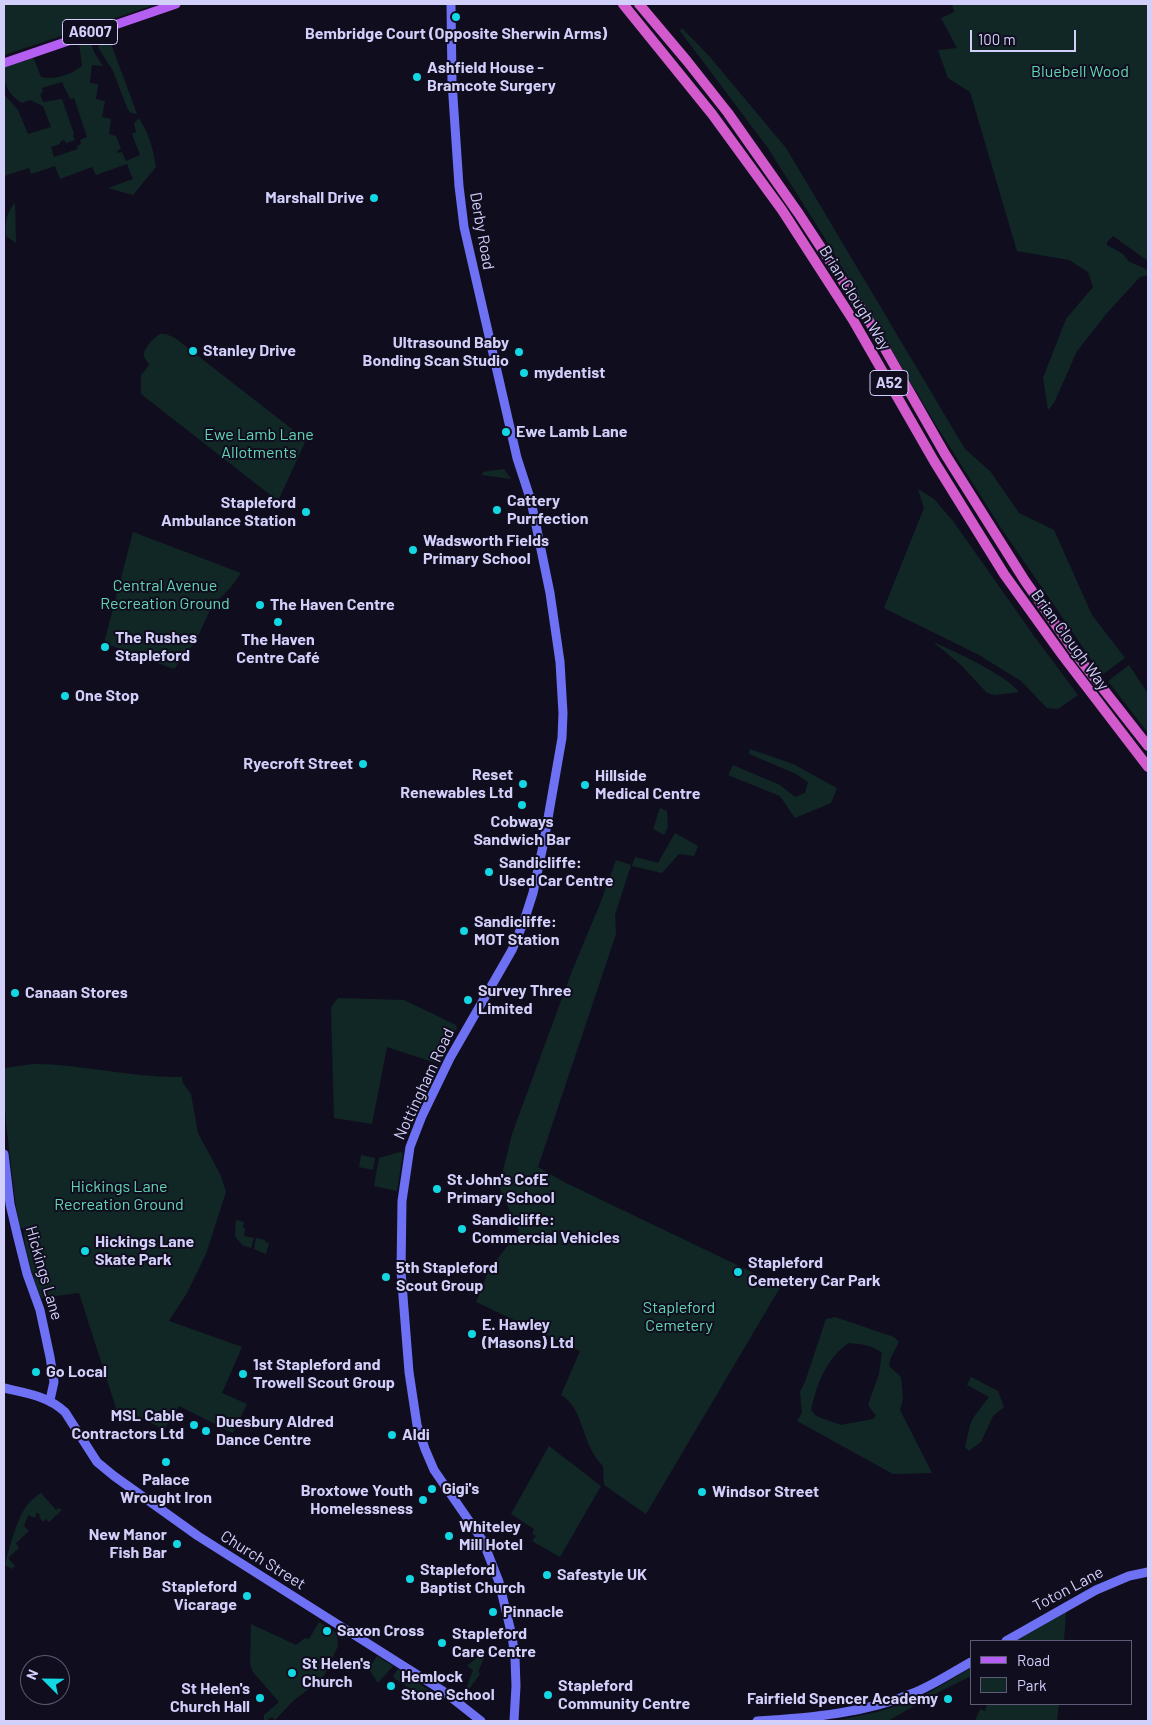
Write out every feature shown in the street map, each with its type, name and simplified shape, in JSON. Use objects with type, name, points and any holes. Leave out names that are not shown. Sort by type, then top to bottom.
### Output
[{"type":"highway","name":"Brian Clough Way","points":[[623,4],[712,114],[782,210],[853,320],[934,461],[1004,574],[1063,656],[1148,767]]},
{"type":"highway","name":"Brian Clough Way","points":[[639,4],[728,113],[800,214],[869,321],[945,454],[1025,581],[1082,662],[1148,746]]},
{"type":"main road","name":"A6007","points":[[4,63],[176,4]]},
{"type":"main road","name":"Derby Road","points":[[450,4],[452,82],[459,186],[464,227],[516,458]]},
{"type":"main road","name":"Nottingham Road","points":[[514,1721],[515,1658],[500,1582],[483,1541],[434,1470],[426,1454],[417,1425],[408,1367],[401,1271],[401,1240],[405,1176],[415,1133],[450,1058],[512,950],[531,900],[544,841],[562,738],[563,692],[550,593],[531,501],[516,458]]},
{"type":"main road","name":"Hickings Lane","points":[[4,1154],[10,1204],[27,1274],[40,1310],[50,1357],[54,1382],[50,1400]]},
{"type":"main road","points":[[4,1388],[50,1400]]},
{"type":"main road","name":"Church Street","points":[[50,1400],[65,1412],[97,1462],[114,1476],[198,1536],[443,1691],[481,1721]]},
{"type":"main road","name":"Toton Lane","points":[[1008,1640],[1034,1623],[1096,1590],[1129,1576],[1148,1572]]},
{"type":"main road","points":[[757,1721],[844,1712],[884,1703],[923,1689],[970,1663]]},
{"type":"green space","points":[[4,4],[157,4],[4,55]]},
{"type":"green space","name":"Bluebell Wood","points":[[952,4],[1148,4],[1148,261],[1113,236],[1107,242],[1107,245],[1123,254],[1128,261],[1148,270],[1148,275],[1140,277],[1107,313],[1077,351],[1054,403],[1048,410],[1043,378],[1066,319],[1093,287],[1088,272],[1069,260],[1017,251],[970,92],[948,78],[938,50],[957,48],[941,18],[954,12]]},
{"type":"green space","points":[[682,28],[710,57],[786,148],[965,449],[990,471],[1019,513],[1054,530],[1092,615],[1125,658],[1102,675],[1001,528],[936,425],[821,232],[768,148],[680,31]]},
{"type":"green space","points":[[107,33],[137,114],[131,113],[128,110],[113,71],[98,47]]},
{"type":"green space","points":[[83,40],[91,44],[103,66],[92,65],[90,83],[98,84],[96,99],[105,101],[102,117],[111,119],[109,134],[116,136],[121,149],[117,151],[118,153],[122,152],[126,161],[140,155],[132,134],[136,132],[134,123],[139,118],[150,142],[156,167],[133,195],[108,188],[133,179],[127,164],[96,175],[92,167],[60,179],[55,166],[31,174],[29,168],[4,176],[4,94],[18,110],[28,134],[51,127],[43,106],[30,100],[22,103],[13,96],[7,88],[4,68],[33,57],[41,77],[63,76],[82,66],[79,42]],"holes":[[[62,82],[70,99],[74,98],[87,137],[80,140],[81,144],[77,146],[78,149],[54,157],[51,147],[60,144],[64,140],[66,143],[75,140],[74,134],[62,99],[43,102],[40,94],[43,92],[42,88]]]},
{"type":"green space","points":[[15,203],[16,243],[6,236],[8,214]]},
{"type":"green space","name":"Ewe Lamb Lane Allotments","points":[[160,334],[166,334],[175,338],[297,433],[297,439],[301,441],[307,438],[278,501],[141,394],[141,375],[149,364],[144,357],[144,353],[149,343]]},
{"type":"green space","points":[[504,469],[511,479],[482,475],[483,472]]},
{"type":"green space","points":[[918,489],[934,499],[953,521],[1078,695],[1058,709],[1047,708],[1021,681],[979,655],[884,608],[924,508]]},
{"type":"green space","name":"Central Avenue Recreation Ground","points":[[133,532],[241,573],[231,587],[215,603],[196,641],[174,669],[104,643]]},
{"type":"green space","points":[[933,642],[992,671],[1019,692],[995,695],[987,693],[960,664]]},
{"type":"green space","points":[[1129,665],[1148,694],[1148,733],[1108,681]]},
{"type":"green space","points":[[750,749],[793,764],[837,788],[831,803],[795,818],[780,796],[728,775],[733,765],[780,785],[795,797],[805,793],[808,782],[796,774],[749,754]]},
{"type":"green space","points":[[660,808],[667,811],[668,827],[664,835],[653,829]]},
{"type":"green space","points":[[675,833],[698,846],[694,856],[679,854],[662,873],[632,866],[635,857],[658,863]]},
{"type":"green space","name":"Stapleford Cemetery","points":[[616,860],[631,865],[615,915],[616,934],[538,1167],[566,1183],[781,1286],[646,1514],[604,1485],[603,1466],[590,1448],[574,1408],[561,1395],[580,1351],[476,1302],[489,1270],[519,1231],[499,1187],[512,1134],[572,971]]},
{"type":"green space","points":[[338,998],[404,1000],[456,1025],[457,1028],[439,1064],[387,1047],[372,1124],[334,1118],[331,1007]]},
{"type":"green space","name":"Hickings Lane Recreation Ground","points":[[33,1064],[70,1066],[163,1077],[182,1077],[183,1083],[191,1094],[198,1133],[221,1176],[226,1192],[206,1254],[187,1293],[169,1321],[242,1347],[222,1393],[247,1404],[233,1433],[179,1406],[164,1430],[127,1410],[117,1411],[79,1293],[41,1298],[28,1258],[24,1229],[20,1227],[15,1200],[4,1098],[5,1068]]},
{"type":"green space","points":[[400,1152],[403,1153],[397,1191],[374,1186],[379,1158]]},
{"type":"green space","points":[[361,1155],[375,1158],[373,1170],[359,1167]]},
{"type":"green space","points":[[236,1220],[244,1222],[244,1236],[254,1238],[251,1248],[242,1245],[235,1236]]},
{"type":"green space","points":[[256,1238],[269,1243],[266,1254],[254,1249]]},
{"type":"green space","points":[[835,1317],[894,1337],[899,1342],[891,1357],[889,1366],[901,1377],[903,1399],[900,1410],[932,1473],[893,1474],[797,1421],[802,1413],[800,1392],[826,1319]],"holes":[[[849,1343],[862,1344],[882,1353],[879,1374],[868,1405],[876,1416],[873,1419],[841,1425],[816,1416],[811,1410],[816,1391],[828,1364]]]},
{"type":"green space","points":[[971,1377],[998,1391],[1004,1407],[993,1416],[981,1442],[969,1451],[965,1447],[970,1425],[989,1397],[967,1385]]},
{"type":"green space","points":[[549,1446],[601,1486],[560,1557],[532,1541],[536,1536],[532,1534],[534,1529],[511,1514]]},
{"type":"green space","points":[[41,1493],[56,1510],[59,1508],[62,1510],[49,1522],[46,1519],[43,1522],[37,1512],[35,1518],[28,1515],[24,1526],[29,1531],[16,1543],[19,1548],[8,1558],[15,1566],[12,1569],[5,1565],[11,1541],[25,1508]]},
{"type":"green space","points":[[1066,1612],[1064,1640],[1017,1640]]},
{"type":"green space","points":[[319,1622],[337,1633],[338,1646],[325,1674],[318,1682],[293,1701],[275,1720],[272,1717],[264,1720],[264,1715],[279,1702],[253,1672],[250,1664],[251,1624],[296,1645],[305,1638],[309,1639]]},
{"type":"green space","points":[[377,1656],[393,1666],[378,1683],[369,1669]]},
{"type":"green space","points":[[479,1656],[484,1658],[478,1672],[480,1674],[465,1695],[473,1670],[467,1666]]},
{"type":"green space","points":[[398,1669],[430,1691],[425,1698],[394,1678],[393,1676]]},
{"type":"green space","points":[[970,1669],[970,1676],[888,1721],[834,1721],[877,1712],[916,1700]]},
{"type":"green space","points":[[987,1705],[1059,1705],[1057,1721],[975,1721],[980,1709],[985,1711]]},
{"type":"place","name":"Bembridge Court (Opposite Sherwin Arms)","points":[[456,17]]},
{"type":"place","name":"Ashfield House - Bramcote Surgery","points":[[417,77]]},
{"type":"place","name":"Marshall Drive","points":[[374,198]]},
{"type":"place","name":"Stanley Drive","points":[[193,351]]},
{"type":"place","name":"Ultrasound Baby Bonding Scan Studio","points":[[519,352]]},
{"type":"place","name":"mydentist","points":[[524,373]]},
{"type":"place","name":"Ewe Lamb Lane","points":[[506,432]]},
{"type":"place","name":"Cattery Purrfection","points":[[497,510]]},
{"type":"place","name":"Stapleford Ambulance Station","points":[[306,512]]},
{"type":"place","name":"Wadsworth Fields Primary School","points":[[413,550]]},
{"type":"place","name":"The Haven Centre","points":[[260,605]]},
{"type":"place","name":"The Haven Centre Café","points":[[278,622]]},
{"type":"place","name":"The Rushes Stapleford","points":[[105,647]]},
{"type":"place","name":"One Stop","points":[[65,696]]},
{"type":"place","name":"Ryecroft Street","points":[[363,764]]},
{"type":"place","name":"Reset Renewables Ltd","points":[[523,784]]},
{"type":"place","name":"Hillside Medical Centre","points":[[585,785]]},
{"type":"place","name":"Cobways Sandwich Bar","points":[[522,805]]},
{"type":"place","name":"Sandicliffe: Used Car Centre","points":[[489,872]]},
{"type":"place","name":"Sandicliffe: MOT Station","points":[[464,931]]},
{"type":"place","name":"Canaan Stores","points":[[15,993]]},
{"type":"place","name":"Survey Three Limited","points":[[468,1000]]},
{"type":"place","name":"St John's CofE Primary School","points":[[437,1189]]},
{"type":"place","name":"Sandicliffe: Commercial Vehicles","points":[[462,1229]]},
{"type":"place","name":"Hickings Lane Skate Park","points":[[85,1251]]},
{"type":"place","name":"Stapleford Cemetery Car Park","points":[[738,1272]]},
{"type":"place","name":"5th Stapleford Scout Group","points":[[386,1277]]},
{"type":"place","name":"E. Hawley (Masons) Ltd","points":[[472,1334]]},
{"type":"place","name":"Go Local","points":[[36,1372]]},
{"type":"place","name":"1st Stapleford and Trowell Scout Group","points":[[243,1374]]},
{"type":"place","name":"MSL Cable Contractors Ltd","points":[[194,1425]]},
{"type":"place","name":"Duesbury Aldred Dance Centre","points":[[206,1431]]},
{"type":"place","name":"Aldi","points":[[392,1435]]},
{"type":"place","name":"Palace Wrought Iron","points":[[166,1462]]},
{"type":"place","name":"Gigi's","points":[[432,1489]]},
{"type":"place","name":"Windsor Street","points":[[702,1492]]},
{"type":"place","name":"Broxtowe Youth Homelessness","points":[[423,1500]]},
{"type":"place","name":"Whiteley Mill Hotel","points":[[449,1536]]},
{"type":"place","name":"New Manor Fish Bar","points":[[177,1544]]},
{"type":"place","name":"Safestyle UK","points":[[547,1575]]},
{"type":"place","name":"Stapleford Baptist Church","points":[[410,1579]]},
{"type":"place","name":"Stapleford Vicarage","points":[[247,1596]]},
{"type":"place","name":"Pinnacle","points":[[493,1612]]},
{"type":"place","name":"Saxon Cross","points":[[327,1631]]},
{"type":"place","name":"Stapleford Care Centre","points":[[442,1643]]},
{"type":"place","name":"St Helen's Church","points":[[292,1673]]},
{"type":"place","name":"Hemlock Stone School","points":[[391,1686]]},
{"type":"place","name":"Stapleford Community Centre","points":[[548,1695]]},
{"type":"place","name":"St Helen's Church Hall","points":[[260,1698]]},
{"type":"place","name":"Fairfield Spencer Academy","points":[[948,1699]]}]
